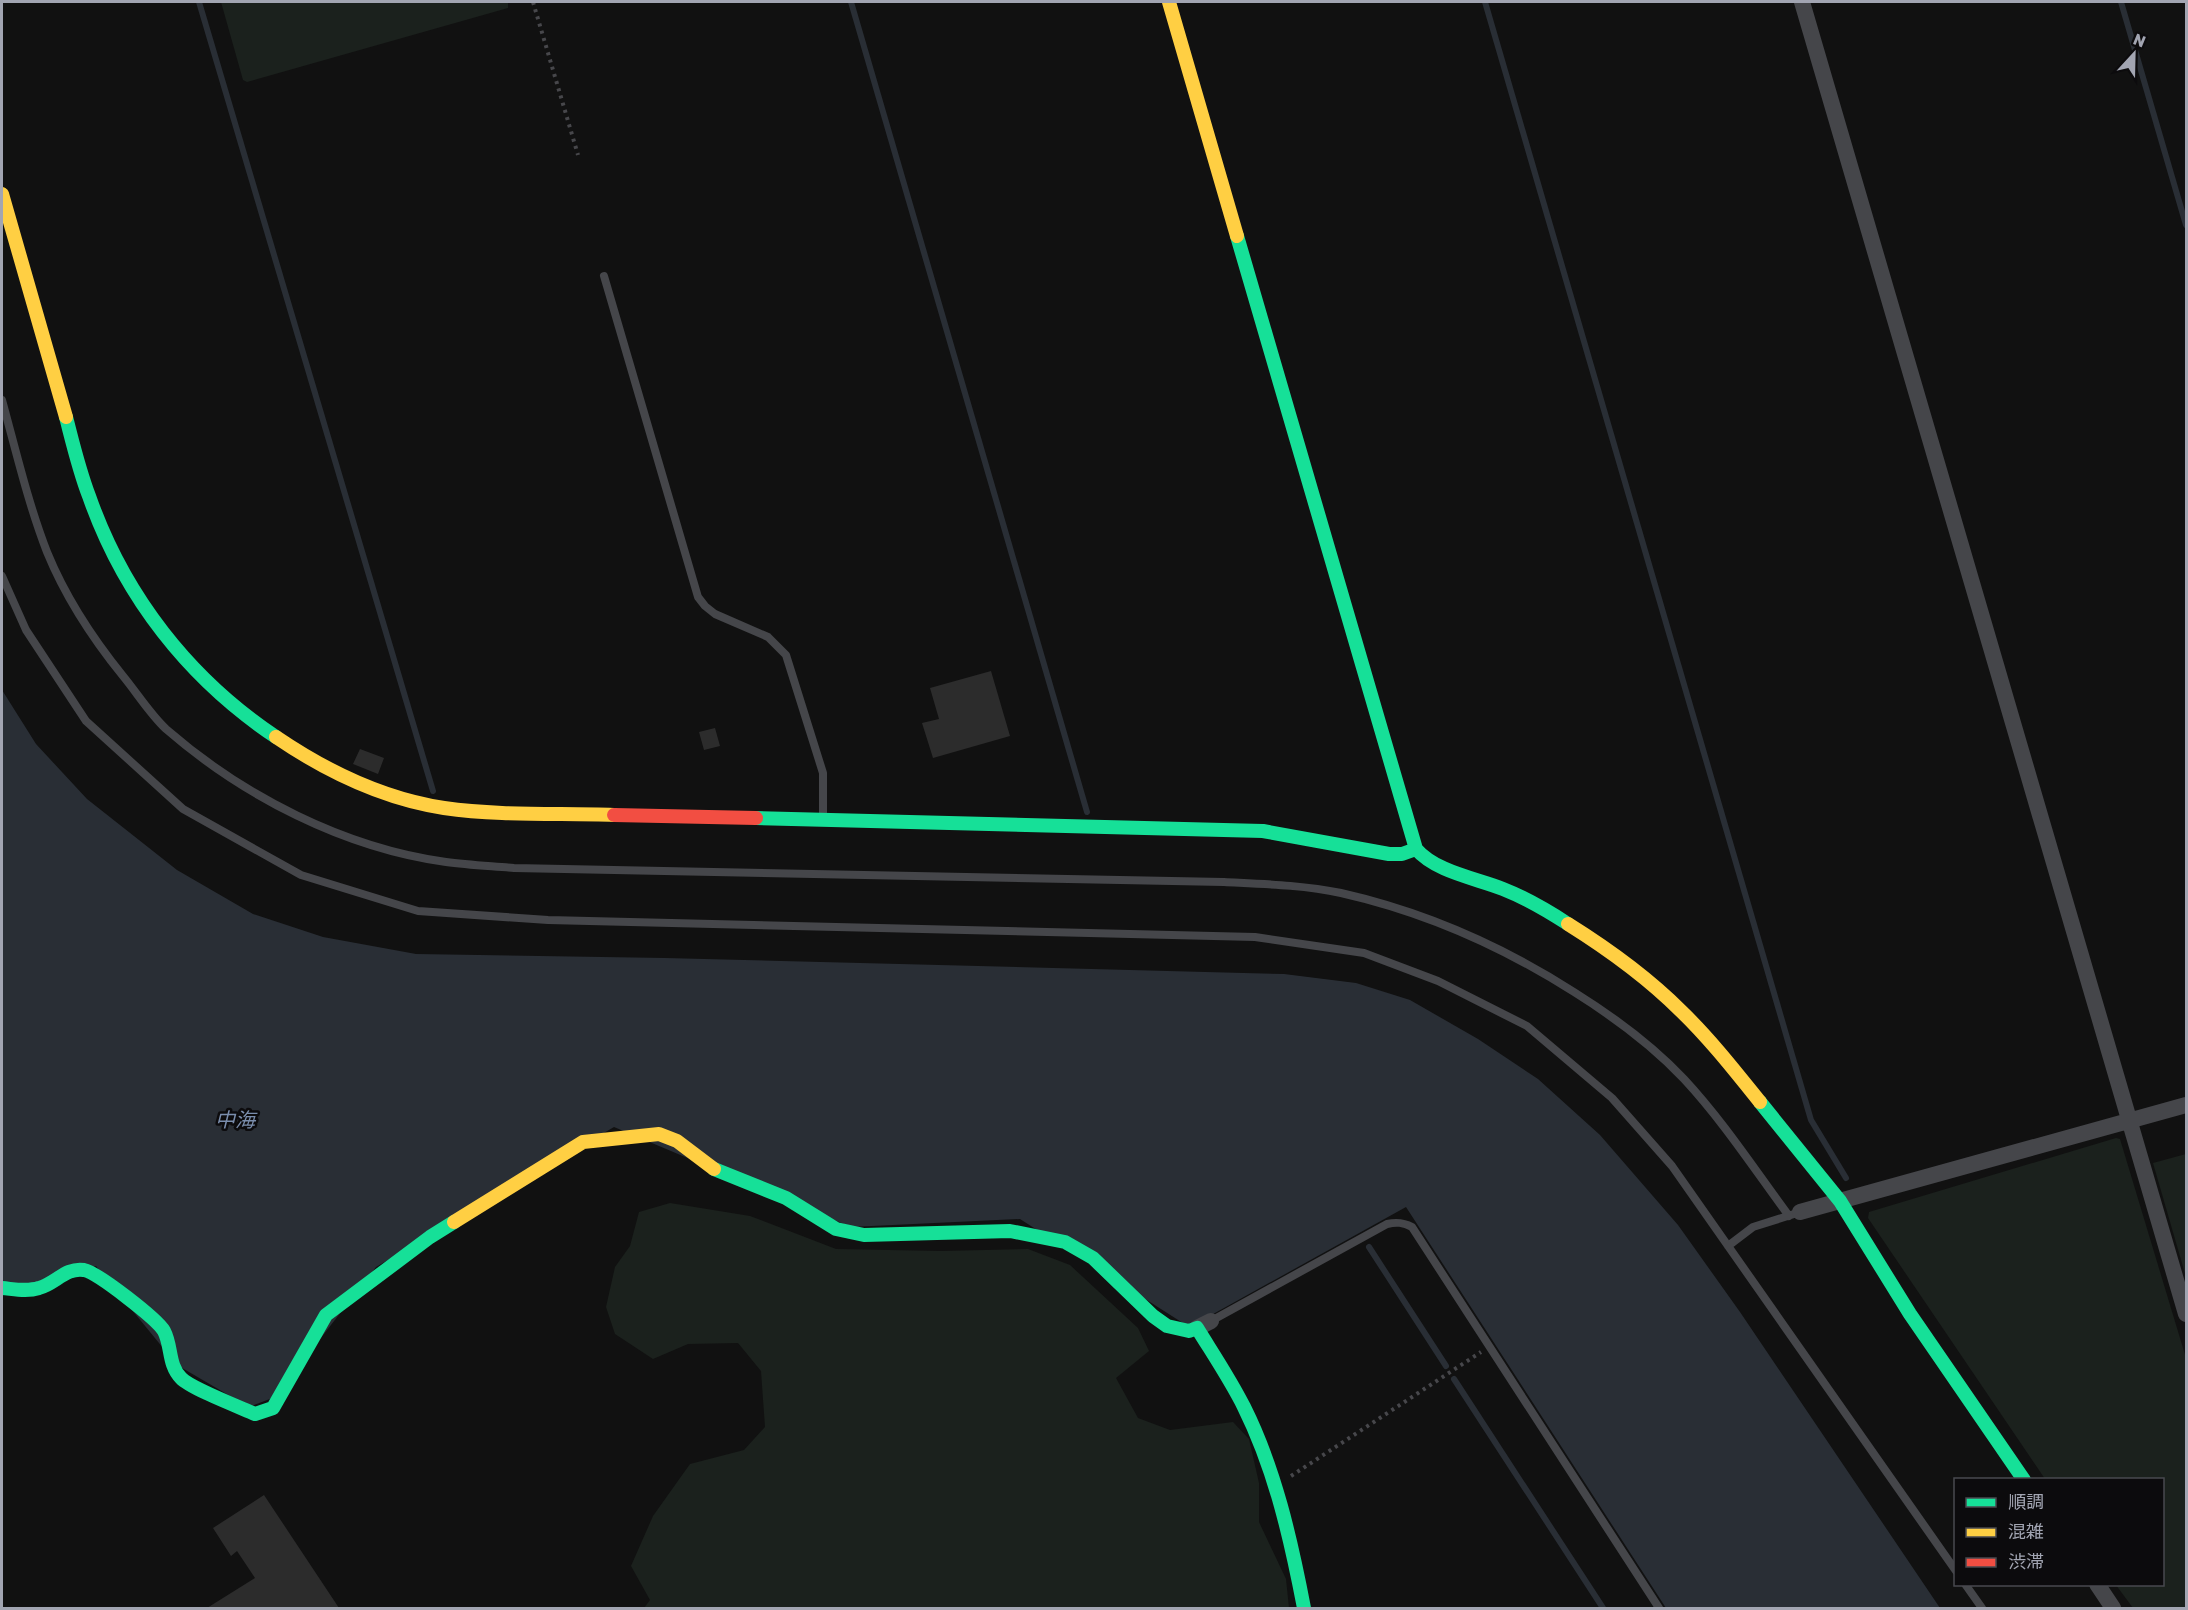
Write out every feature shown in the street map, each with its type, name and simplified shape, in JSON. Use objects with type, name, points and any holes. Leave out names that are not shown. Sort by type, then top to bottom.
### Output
[{"type":"street","points":[[1169,2],[1416,849],[1424,858],[1438,865],[1494,886],[1549,912],[1589,937],[1641,976],[1681,1011],[1714,1046],[1840,1201],[1910,1314],[2023,1478]]},
{"type":"street","points":[[1802,2],[2187,1314]]},
{"type":"street","points":[[2,194],[93,507],[119,565],[148,615],[191,669],[263,731],[301,754],[381,791],[426,805],[460,810],[1263,831],[1389,854],[1402,854],[1416,849]]},
{"type":"street","points":[[1794,1214],[2187,1105]]},
{"type":"street","points":[[2,1288],[23,1290],[39,1288],[71,1269],[87,1270],[96,1274],[160,1325],[168,1336],[171,1365],[183,1381],[255,1414],[273,1408],[278,1402],[326,1315],[429,1237],[583,1142],[659,1134],[677,1141],[711,1168],[786,1198],[836,1229],[864,1235],[1010,1231],[1065,1242],[1094,1258],[1153,1316],[1167,1326],[1189,1331],[1204,1324],[1249,1419],[1274,1484],[1297,1569],[1304,1608]]},
{"type":"street","points":[[2098,1586],[2113,1608]]},
{"type":"lane","points":[[604,276],[698,597],[715,614],[768,637],[786,655],[823,773],[823,819]]},
{"type":"lane","points":[[2,400],[48,553],[74,605],[104,651],[165,727],[225,774],[278,807],[328,829],[382,848],[444,862],[514,868],[1290,885],[1340,893],[1416,913],[1527,962],[1613,1016],[1647,1043],[1684,1079],[1794,1214],[1753,1227],[1728,1246]]},
{"type":"lane","points":[[2,576],[26,630],[86,721],[183,809],[301,875],[418,911],[548,920],[1255,937],[1364,953],[1438,981],[1527,1026],[1612,1098],[1672,1167],[1954,1568]]},
{"type":"lane","points":[[1204,1324],[1387,1224],[1400,1222],[1412,1227],[1659,1608]]},
{"type":"lane","points":[[1966,1586],[1982,1608]]},
{"type":"path","points":[[533,2],[578,155]]},
{"type":"path","points":[[1283,1481],[1489,1347]]},
{"type":"shaded area","points":[[221,2],[508,2],[508,8],[247,82],[243,80]]},
{"type":"shaded area","points":[[2116,1138],[2120,1139],[2186,1358],[2186,1608],[2133,1608],[2117,1586],[2164,1586],[2164,1478],[2044,1478],[1868,1218],[1869,1212]]},
{"type":"shaded area","points":[[2186,1154],[2186,1277],[2153,1163]]},
{"type":"shaded area","points":[[670,1203],[750,1216],[836,1249],[941,1251],[1028,1249],[1070,1265],[1138,1328],[1149,1351],[1116,1378],[1138,1418],[1170,1430],[1233,1422],[1249,1439],[1259,1483],[1259,1522],[1286,1579],[1289,1608],[644,1608],[650,1600],[631,1566],[653,1516],[690,1464],[744,1450],[765,1427],[761,1371],[738,1343],[688,1344],[653,1359],[615,1334],[606,1307],[615,1267],[630,1246],[639,1212]]},
{"type":"water","name":"中海","points":[[2,690],[36,744],[87,799],[177,870],[253,914],[323,937],[416,954],[1284,974],[1356,983],[1410,1000],[1478,1039],[1538,1079],[1600,1135],[1678,1225],[1740,1312],[1940,1608],[1666,1608],[1406,1207],[1206,1318],[1186,1325],[1020,1219],[851,1227],[614,1127],[376,1267],[275,1397],[249,1407],[177,1365],[96,1266],[42,1283],[2,1283]]},
{"type":"building","points":[[991,671],[1010,736],[933,758],[922,723],[939,719],[930,688]]},
{"type":"building","points":[[715,728],[720,746],[704,750],[699,732]]},
{"type":"building","points":[[360,749],[384,758],[378,774],[353,764]]},
{"type":"building","points":[[264,1495],[339,1608],[207,1608],[255,1578],[237,1551],[231,1556],[213,1528]]},
{"type":"waterway","points":[[199,2],[433,791]]},
{"type":"waterway","points":[[851,2],[1087,812]]},
{"type":"waterway","points":[[1485,2],[1811,1120],[1846,1178]]},
{"type":"waterway","points":[[2121,2],[2186,225]]},
{"type":"waterway","points":[[1369,1247],[1446,1366]]},
{"type":"waterway","points":[[1454,1379],[1603,1608]]},
{"type":"traffic: fast","points":[[1237,236],[1416,849],[1424,857],[1445,869],[1512,893],[1568,924]]},
{"type":"traffic: fast","points":[[66,417],[82,476],[104,533],[141,601],[188,662],[244,714],[276,737]]},
{"type":"traffic: fast","points":[[756,818],[1263,831],[1389,854],[1402,854],[1416,849]]},
{"type":"traffic: fast","points":[[1760,1102],[1840,1201],[1910,1314],[2023,1478]]},
{"type":"traffic: fast","points":[[714,1169],[786,1198],[836,1229],[864,1235],[1010,1231],[1065,1242],[1093,1258],[1153,1316],[1167,1326],[1189,1331],[1197,1328],[1239,1397],[1265,1455],[1294,1557],[1304,1608]]},
{"type":"traffic: fast","points":[[2,1288],[34,1289],[45,1286],[72,1271],[84,1270],[91,1273],[127,1297],[159,1325],[164,1331],[174,1367],[181,1378],[204,1392],[255,1414],[273,1408],[326,1315],[430,1237],[454,1222]]},
{"type":"traffic: slow","points":[[1169,2],[1237,236]]},
{"type":"traffic: slow","points":[[2,194],[66,417]]},
{"type":"traffic: slow","points":[[276,737],[315,761],[357,782],[422,804],[486,812],[614,815]]},
{"type":"traffic: slow","points":[[1568,924],[1627,964],[1668,999],[1712,1044],[1760,1102]]},
{"type":"traffic: slow","points":[[454,1222],[583,1142],[659,1134],[677,1141],[714,1169]]},
{"type":"traffic: jam","points":[[614,815],[756,818]]}]
